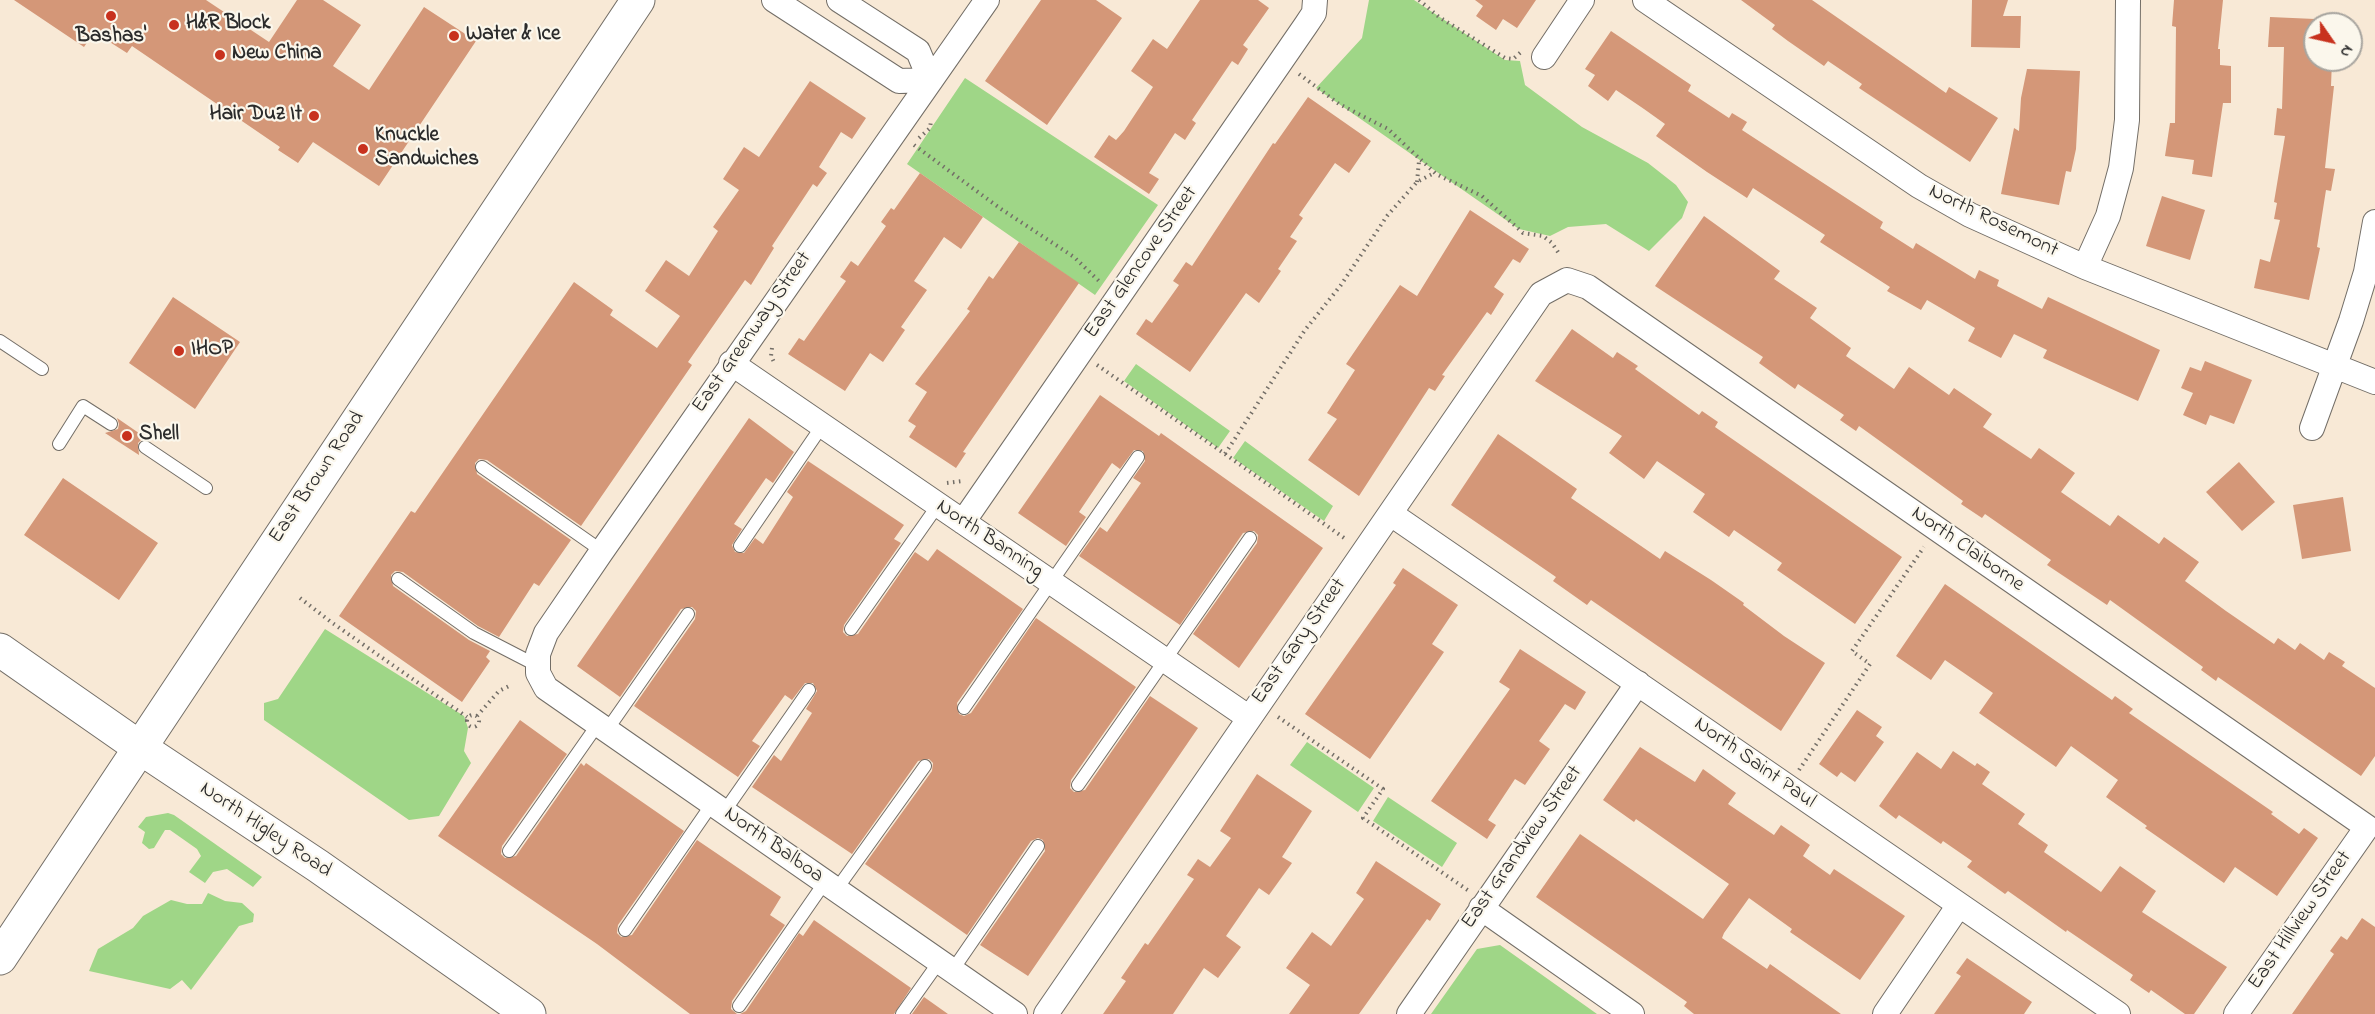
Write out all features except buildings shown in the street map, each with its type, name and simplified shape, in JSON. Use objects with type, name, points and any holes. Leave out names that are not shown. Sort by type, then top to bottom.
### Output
[{"type":"main road","name":"East Brown Road","points":[[0,958],[638,0]]},
{"type":"main road","name":"North Higley Road","points":[[0,650],[139,747],[318,866],[529,1014]]},
{"type":"street","points":[[774,0],[899,81],[930,80],[918,51],[839,0]]},
{"type":"street","name":"East Greenway Street","points":[[538,669],[538,654],[546,633],[731,363],[987,0]]},
{"type":"street","name":"East Glencove Street","points":[[963,522],[1306,25],[1314,13],[1315,0]]},
{"type":"street","points":[[1534,51],[1582,0]]},
{"type":"street","name":"North Rosemont","points":[[1645,0],[1919,186],[1970,214],[2085,267],[2375,382]]},
{"type":"street","points":[[2085,267],[2108,216],[2121,168],[2127,120],[2128,0]]},
{"type":"street","points":[[2312,428],[2366,272],[2375,222]]},
{"type":"street","name":"East Gary Street","points":[[1046,1014],[1248,717],[1391,514],[1541,294],[1564,280]]},
{"type":"street","name":"North Claiborne","points":[[1564,280],[1588,287],[2367,827]]},
{"type":"street","name":"North Banning","points":[[731,363],[1248,717]]},
{"type":"street","name":"North Saint Paul","points":[[1391,514],[2118,1014]]},
{"type":"street","name":"North Balboa","points":[[538,669],[546,688],[1014,1014]]},
{"type":"street","name":"East Grandview Street","points":[[1409,1014],[1475,899],[1638,683]]},
{"type":"street","name":"East Hillview Street","points":[[2236,1014],[2367,827]]},
{"type":"street","points":[[1475,899],[1632,1014]]},
{"type":"street","points":[[1885,1014],[1959,905]]},
{"type":"lane","points":[[0,341],[42,369]]},
{"type":"lane","points":[[59,444],[83,406],[111,424]]},
{"type":"lane","points":[[740,546],[822,426]]},
{"type":"lane","points":[[145,447],[206,488]]},
{"type":"lane","points":[[964,708],[1138,457]]},
{"type":"lane","points":[[482,467],[602,551]]},
{"type":"lane","points":[[851,629],[938,505]]},
{"type":"lane","points":[[1078,785],[1250,538]]},
{"type":"lane","points":[[398,579],[474,633],[538,669]]},
{"type":"lane","points":[[509,851],[688,614]]},
{"type":"lane","points":[[625,930],[809,690]]},
{"type":"lane","points":[[739,1006],[925,766]]},
{"type":"lane","points":[[902,1014],[946,966],[1038,846]]},
{"type":"path","points":[[1419,0],[1439,17],[1505,58],[1513,58],[1534,51]]},
{"type":"path","points":[[1296,72],[1339,104],[1388,129],[1434,173],[1482,196],[1523,233],[1543,236],[1552,243],[1560,255]]},
{"type":"path","points":[[907,154],[913,144],[930,128],[932,116]]},
{"type":"path","points":[[913,144],[1001,209],[1074,257],[1103,285]]},
{"type":"path","points":[[1418,182],[1419,160]]},
{"type":"path","points":[[1225,454],[1305,330],[1341,285],[1387,216],[1418,182],[1434,173]]},
{"type":"path","points":[[773,346],[771,356],[777,371]]},
{"type":"path","points":[[1095,364],[1351,542]]},
{"type":"path","points":[[1799,771],[1870,664],[1852,651],[1925,546]]},
{"type":"path","points":[[300,598],[467,717],[477,716],[499,691],[511,685]]},
{"type":"path","points":[[467,717],[468,725],[473,727],[479,722],[477,716]]},
{"type":"path","points":[[1278,717],[1383,789],[1363,818],[1475,899]]},
{"type":"green space","points":[[1369,0],[1414,0],[1505,60],[1520,61],[1525,85],[1582,127],[1648,163],[1676,185],[1688,202],[1682,218],[1649,251],[1606,224],[1568,227],[1550,236],[1519,229],[1316,88],[1362,38]]},
{"type":"green space","points":[[965,78],[1158,205],[1095,295],[907,164]]},
{"type":"green space","points":[[1136,364],[1230,431],[1218,448],[1124,381]]},
{"type":"green space","points":[[1245,441],[1333,506],[1324,521],[1233,458]]},
{"type":"green space","points":[[325,629],[464,716],[468,728],[464,751],[471,763],[439,816],[409,820],[264,720],[264,703],[278,699]]},
{"type":"green space","points":[[1307,742],[1374,788],[1358,812],[1290,765]]},
{"type":"green space","points":[[1388,797],[1457,843],[1442,867],[1373,821]]},
{"type":"green space","points":[[168,813],[262,877],[253,887],[227,869],[213,872],[205,883],[189,872],[201,856],[197,849],[170,830],[165,830],[154,848],[149,849],[142,843],[145,832],[138,827],[146,817]]},
{"type":"green space","points":[[208,893],[225,901],[242,903],[254,914],[253,922],[239,926],[191,990],[182,980],[170,989],[89,971],[98,949],[133,928],[143,916],[171,900],[187,904],[202,904]]},
{"type":"green space","points":[[1500,945],[1597,1014],[1431,1014],[1477,949]]},
{"type":"place","name":"Bashas'","points":[[111,16]]},
{"type":"place","name":"H&R Block","points":[[174,25]]},
{"type":"place","name":"Water & Ice","points":[[454,36]]},
{"type":"place","name":"New China","points":[[220,55]]},
{"type":"place","name":"Hair Duz It","points":[[314,116]]},
{"type":"place","name":"Knuckle Sandwiches","points":[[363,149]]},
{"type":"place","name":"IHOP","points":[[179,351]]},
{"type":"place","name":"Shell","points":[[127,436]]}]
